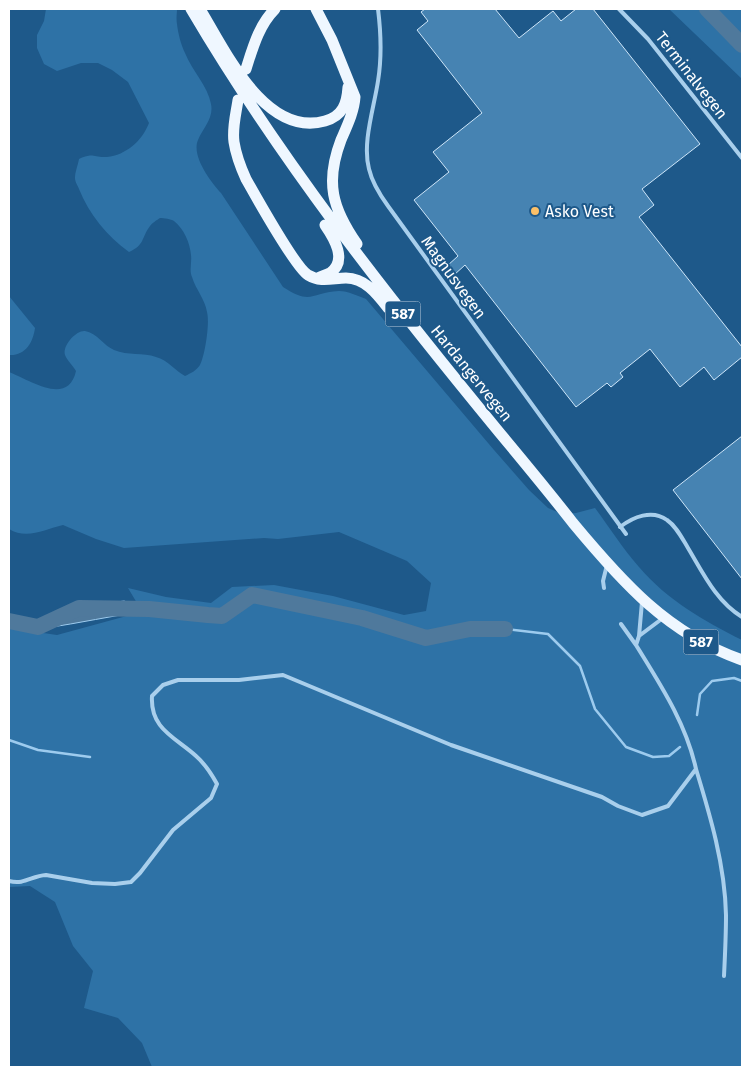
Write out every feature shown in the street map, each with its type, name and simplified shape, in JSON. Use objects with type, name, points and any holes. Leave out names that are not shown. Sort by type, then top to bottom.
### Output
[{"type":"main road","name":"Hardangervegen","points":[[190,9],[273,139],[351,248],[472,399],[608,563],[642,600],[663,617],[704,643],[742,660]]},
{"type":"main road","name":"587","points":[[200,9],[236,68],[256,95],[282,117],[294,122],[309,123],[322,122],[333,118],[342,110],[348,99],[348,80]]},
{"type":"main road","points":[[246,69],[262,26],[275,9]]},
{"type":"main road","name":"587","points":[[316,9],[332,40],[355,97],[354,107],[338,147],[333,168],[332,189],[336,206],[340,217],[356,243],[418,321],[438,357]]},
{"type":"main road","points":[[238,100],[234,142],[246,178],[296,261],[308,275],[317,278]]},
{"type":"main road","name":"587","points":[[273,139],[281,163],[333,236],[338,248],[338,257],[332,271],[317,278]]},
{"type":"main road","name":"587","points":[[317,278],[324,280],[354,279],[362,281],[371,289],[434,364],[472,399]]},
{"type":"lane","name":"Magnusvegen","points":[[378,9],[381,54],[370,120],[367,158],[374,182],[388,206],[626,534]]},
{"type":"lane","name":"Terminalvegen","points":[[619,9],[648,39],[742,158]]},
{"type":"lane","points":[[620,527],[638,516],[652,515],[667,520],[681,536],[719,597],[742,617]]},
{"type":"lane","points":[[604,588],[604,574],[608,563]]},
{"type":"lane","points":[[636,644],[639,636],[642,600]]},
{"type":"lane","points":[[639,636],[663,617]]},
{"type":"lane","points":[[621,624],[662,686],[691,748],[707,806],[720,866],[726,913],[724,976]]},
{"type":"lane","points":[[9,881],[21,883],[40,875],[46,875],[92,883],[114,884],[131,882],[173,830],[211,798],[217,784],[209,770],[195,756],[169,736],[156,721],[152,707],[152,696],[163,685],[178,680],[239,680],[283,675],[451,745],[602,797],[618,806],[642,815],[668,806],[696,769]]},
{"type":"shaded area","points":[[46,9],[177,9],[177,28],[182,46],[188,60],[207,91],[212,109],[210,118],[198,140],[197,153],[200,161],[207,176],[221,193],[283,287],[293,293],[306,297],[339,291],[366,299],[494,450],[529,490],[548,508],[562,514],[576,513],[595,508],[633,560],[662,590],[687,609],[742,640],[742,1067],[152,1067],[142,1043],[118,1018],[84,1008],[93,971],[73,946],[55,902],[30,886],[9,887],[9,628],[57,635],[149,609],[137,603],[128,588],[166,597],[211,603],[232,587],[274,585],[333,596],[404,615],[426,611],[431,583],[407,561],[339,532],[278,539],[264,538],[124,548],[63,525],[29,534],[22,534],[9,529],[9,372],[47,388],[57,389],[65,387],[72,382],[76,371],[65,355],[66,347],[74,336],[81,331],[85,331],[93,334],[114,350],[160,358],[185,376],[200,365],[204,354],[208,317],[206,307],[191,274],[191,258],[186,236],[178,224],[165,218],[160,218],[150,226],[138,247],[129,252],[113,239],[100,224],[83,198],[75,179],[79,159],[88,156],[114,156],[127,150],[138,141],[149,123],[128,82],[112,70],[98,63],[81,63],[57,71],[44,64],[37,48],[37,35],[44,21]]},
{"type":"shaded area","points":[[669,9],[742,9],[742,79]]},
{"type":"shaded area","points":[[9,296],[35,328],[27,348],[15,355],[9,355]]},
{"type":"shaded area","points":[[124,601],[149,609],[46,628],[38,627],[48,621],[79,610],[101,604]]},
{"type":"building","name":"Asko Vest","points":[[425,9],[495,9],[519,38],[553,11],[561,21],[576,9],[593,9],[700,144],[642,189],[654,205],[639,217],[742,347],[742,357],[714,380],[704,367],[680,387],[650,349],[620,373],[623,377],[611,387],[607,383],[576,407],[465,265],[454,275],[447,266],[458,256],[414,200],[449,172],[433,152],[482,113],[417,30],[428,21],[421,12]]},
{"type":"building","points":[[742,436],[742,579],[673,490]]},
{"type":"waterway","points":[[707,9],[742,45]]},
{"type":"waterway","points":[[9,621],[38,627],[79,608],[149,609],[222,616],[252,595],[362,618],[426,638],[470,629],[505,629]]},
{"type":"waterway","points":[[505,629],[548,634],[580,666],[595,709],[626,747],[653,757],[669,756],[680,747]]},
{"type":"waterway","points":[[697,715],[700,694],[712,681],[734,678],[742,681]]},
{"type":"waterway","points":[[9,740],[38,750],[90,757]]},
{"type":"place","name":"Asko Vest","points":[[535,211]]}]
